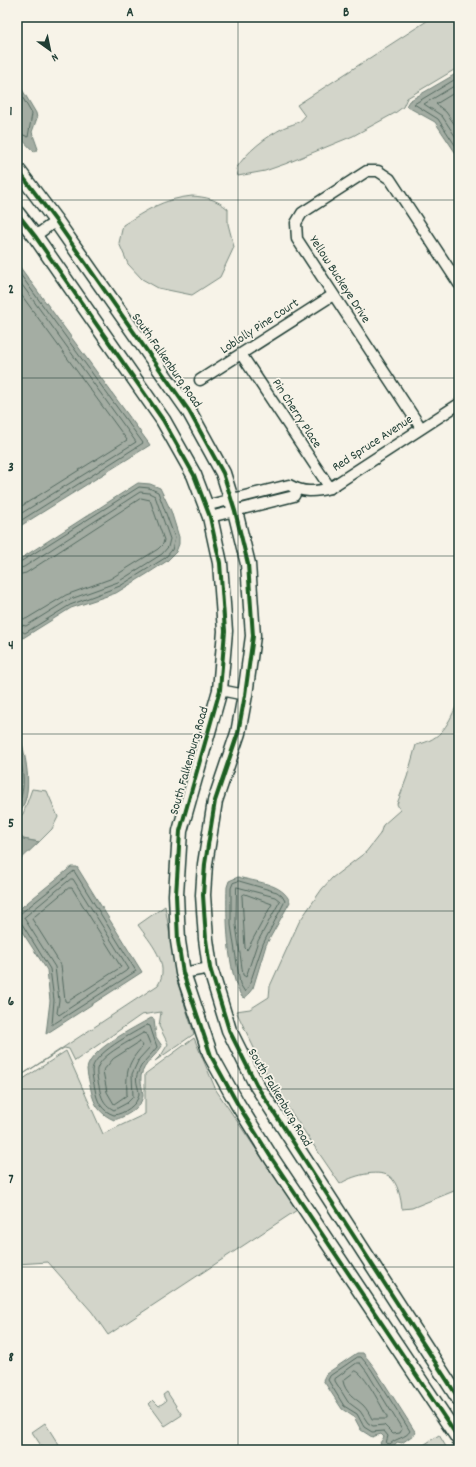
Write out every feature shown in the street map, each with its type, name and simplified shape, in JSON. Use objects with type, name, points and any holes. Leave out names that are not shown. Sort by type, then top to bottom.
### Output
[{"type":"street","name":"South Falkenburg Road","points":[[17,169],[56,221],[189,411],[223,473],[234,505],[248,564],[253,636],[246,695],[238,733],[214,802],[205,864],[203,896],[210,968],[228,1030],[257,1086],[459,1398]]},
{"type":"street","name":"Yellow Buckeye Drive","points":[[421,428],[297,239],[296,223],[302,213],[367,171],[378,171],[390,179],[459,284]]},
{"type":"street","name":"South Falkenburg Road","points":[[17,213],[35,236],[163,420],[194,475],[208,512],[220,563],[225,631],[220,690],[180,831],[176,895],[178,941],[184,973],[211,1056],[236,1103],[459,1439]]},
{"type":"street","points":[[35,236],[56,221]]},
{"type":"street","name":"Loblolly Pine Court","points":[[200,380],[333,295]]},
{"type":"street","name":"Pin Cherry Place","points":[[241,354],[330,488]]},
{"type":"street","name":"Red Spruce Avenue","points":[[208,512],[234,505],[274,488],[289,485],[297,489],[313,492],[330,488],[459,404]]},
{"type":"street","points":[[274,488],[277,500]]},
{"type":"street","name":"Red Spruce Avenue","points":[[234,505],[277,500],[294,496],[297,489]]},
{"type":"street","points":[[220,690],[246,695]]},
{"type":"street","points":[[184,973],[210,968]]},
{"type":"shaded area","points":[[433,17],[459,17],[459,67],[407,98],[403,107],[395,113],[353,136],[265,171],[238,176],[236,169],[240,163],[263,140],[303,119],[305,116],[297,105]]},
{"type":"shaded area","points":[[192,196],[211,199],[228,209],[228,224],[234,247],[220,277],[192,295],[158,288],[142,279],[128,264],[119,243],[123,225],[156,206],[182,197]]},
{"type":"shaded area","points":[[459,700],[459,1189],[412,1208],[402,1209],[397,1186],[389,1176],[378,1173],[364,1174],[351,1178],[340,1184],[270,1081],[236,1011],[250,1009],[269,997],[270,986],[299,922],[322,889],[332,878],[366,852],[380,834],[383,825],[400,810],[397,804],[407,777],[416,745],[433,739],[444,729]]},
{"type":"shaded area","points":[[32,789],[47,791],[58,817],[52,829],[39,842],[23,839],[17,830],[17,819],[23,814]]},
{"type":"shaded area","points":[[165,906],[178,984],[194,1034],[155,1061],[162,1054],[168,1044],[159,1026],[161,1012],[141,1015],[75,1061],[69,1049],[64,1048],[17,1078],[158,985],[162,969],[161,961],[153,946],[138,925]]},
{"type":"shaded area","points":[[194,1038],[216,1090],[297,1210],[108,1335],[92,1312],[48,1262],[17,1264],[17,1083],[66,1051],[103,1134],[145,1114],[145,1074]]},
{"type":"shaded area","points":[[167,1392],[182,1415],[165,1426],[149,1404],[153,1400],[159,1406],[166,1401],[163,1395]]},
{"type":"shaded area","points":[[45,1423],[62,1450],[44,1450],[32,1432]]},
{"type":"shaded area","points":[[439,1435],[448,1450],[416,1450]]},
{"type":"water","points":[[459,72],[459,158],[435,122],[406,106],[409,101]]},
{"type":"water","points":[[17,81],[36,113],[37,118],[32,132],[38,149],[34,152],[17,134]]},
{"type":"water","points":[[17,263],[150,445],[17,528]]},
{"type":"water","points":[[138,483],[150,484],[160,488],[171,511],[179,537],[179,544],[176,552],[167,561],[116,593],[71,608],[23,638],[17,631],[17,561]]},
{"type":"water","points":[[17,726],[23,746],[28,784],[23,806],[17,814]]},
{"type":"water","points":[[17,830],[23,839],[39,842],[17,863]]},
{"type":"water","points":[[71,867],[77,867],[142,972],[46,1034],[50,1001],[47,970],[17,924],[17,911]]},
{"type":"water","points":[[238,877],[275,887],[286,896],[290,902],[266,945],[253,988],[245,998],[242,997],[237,987],[233,974],[227,928],[227,887],[229,881]]},
{"type":"water","points":[[151,1018],[154,1019],[156,1037],[162,1046],[142,1071],[141,1078],[143,1095],[140,1104],[128,1114],[114,1120],[101,1112],[96,1105],[92,1095],[87,1069],[90,1061],[104,1047],[124,1033]]},
{"type":"water","points":[[357,1353],[363,1353],[374,1367],[416,1433],[402,1443],[397,1442],[392,1448],[384,1448],[380,1443],[384,1437],[381,1434],[372,1437],[361,1430],[354,1417],[342,1409],[323,1380],[326,1374]]},
{"type":"cycle path","points":[[17,169],[56,221],[189,411],[223,473],[235,511],[248,564],[253,636],[238,733],[215,801],[205,864],[203,895],[206,939],[210,968],[229,1030],[257,1086],[459,1399]]},
{"type":"cycle path","points":[[17,213],[35,236],[163,420],[194,475],[210,517],[220,563],[225,631],[220,690],[180,831],[176,895],[178,941],[183,973],[211,1056],[237,1103],[272,1159],[459,1439]]}]
